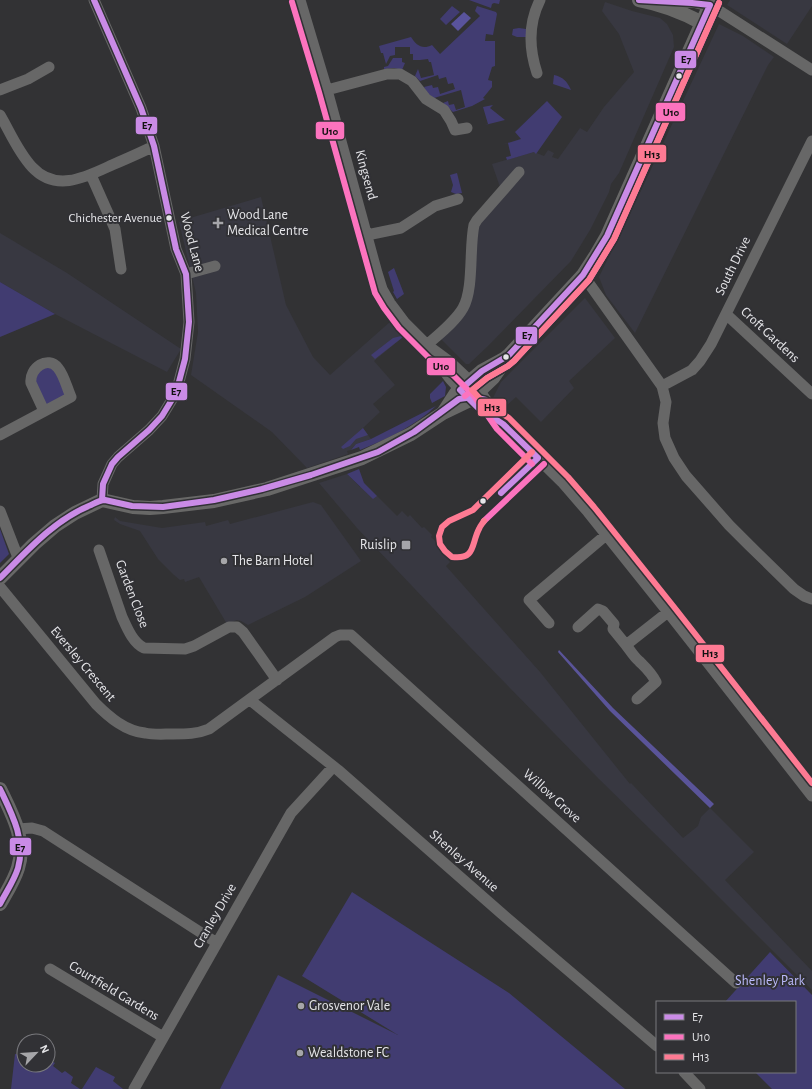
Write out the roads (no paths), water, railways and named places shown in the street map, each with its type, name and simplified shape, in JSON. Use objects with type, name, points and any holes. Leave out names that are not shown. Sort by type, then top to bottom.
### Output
[{"type":"main road","points":[[0,578],[39,539],[55,526],[75,513],[102,500],[133,507],[162,507],[239,496],[283,485],[362,458],[411,434],[496,374],[509,355],[583,275],[592,262],[607,236],[711,2],[643,1]]},
{"type":"main road","points":[[643,1],[683,13],[702,23]]},
{"type":"main road","points":[[0,789],[18,829],[21,849],[18,868],[0,904]]},
{"type":"street","name":"Wood Lane","points":[[94,0],[141,108],[154,146],[176,249],[181,265],[186,274],[189,304],[188,338],[176,393],[162,416],[112,464],[103,484],[102,500]]},
{"type":"street","name":"Kingsend","points":[[300,0],[327,90],[382,289],[405,324],[426,345],[450,362],[472,391]]},
{"type":"street","points":[[537,74],[532,55],[531,33],[535,13],[540,0]]},
{"type":"street","points":[[711,2],[812,70]]},
{"type":"street","points":[[0,90],[22,82],[51,65]]},
{"type":"street","points":[[327,90],[387,74],[400,74],[412,81],[426,99],[444,110],[455,130],[467,128]]},
{"type":"street","points":[[0,115],[33,168],[50,179],[68,181],[76,180],[91,175],[154,146]]},
{"type":"street","name":"South Drive","points":[[662,386],[686,374],[696,366],[711,344],[812,141]]},
{"type":"street","points":[[426,345],[455,318],[463,308],[468,296],[474,225],[519,172]]},
{"type":"street","points":[[91,175],[116,230],[121,270]]},
{"type":"street","points":[[367,235],[401,228],[435,206],[458,199]]},
{"type":"street","points":[[186,274],[215,266]]},
{"type":"street","points":[[583,275],[662,386],[666,402],[663,423],[665,438],[672,454],[686,476],[739,535],[794,589],[810,599]]},
{"type":"street","name":"Croft Gardens","points":[[726,314],[812,394]]},
{"type":"street","points":[[472,391],[483,412],[502,424]]},
{"type":"street","points":[[472,391],[502,424],[562,482],[668,612],[812,796]]},
{"type":"street","points":[[0,435],[44,411]]},
{"type":"street","points":[[0,511],[19,560]]},
{"type":"street","points":[[549,623],[529,600],[606,535]]},
{"type":"street","name":"Garden Close","points":[[100,550],[124,622],[140,646],[144,648],[184,649],[194,646],[230,627],[237,627],[243,632],[277,680]]},
{"type":"street","name":"Eversley Crescent","points":[[0,587],[96,704],[113,720],[132,730],[145,734],[193,734],[216,725],[335,637],[345,634]]},
{"type":"street","points":[[578,627],[598,609],[603,611],[614,624],[613,629],[640,662],[644,664],[656,682],[637,699]]},
{"type":"street","points":[[626,645],[668,612]]},
{"type":"street","name":"Willow Grove","points":[[345,634],[355,638],[736,983]]},
{"type":"street","name":"Shenley Avenue","points":[[250,700],[333,767],[500,913],[656,1045]]},
{"type":"street","name":"Cranley Drive","points":[[134,1089],[291,813],[333,767]]},
{"type":"street","points":[[18,829],[32,828],[43,831],[217,943]]},
{"type":"street","name":"Courtfield Gardens","points":[[50,969],[163,1037]]},
{"type":"street","points":[[685,1073],[700,1089]]},
{"type":"place","name":"Chichester Avenue","points":[[169,218]]},
{"type":"place","name":"Wood Lane Medical Centre","points":[[218,223]]},
{"type":"place","name":"Ruislip","points":[[406,545]]},
{"type":"place","name":"The Barn Hotel","points":[[224,561]]},
{"type":"place","name":"Grosvenor Vale","points":[[301,1006]]},
{"type":"place","name":"Wealdstone FC","points":[[300,1053]]},
{"type":"park label","name":"Shenley Park","points":[[770,981]]}]
